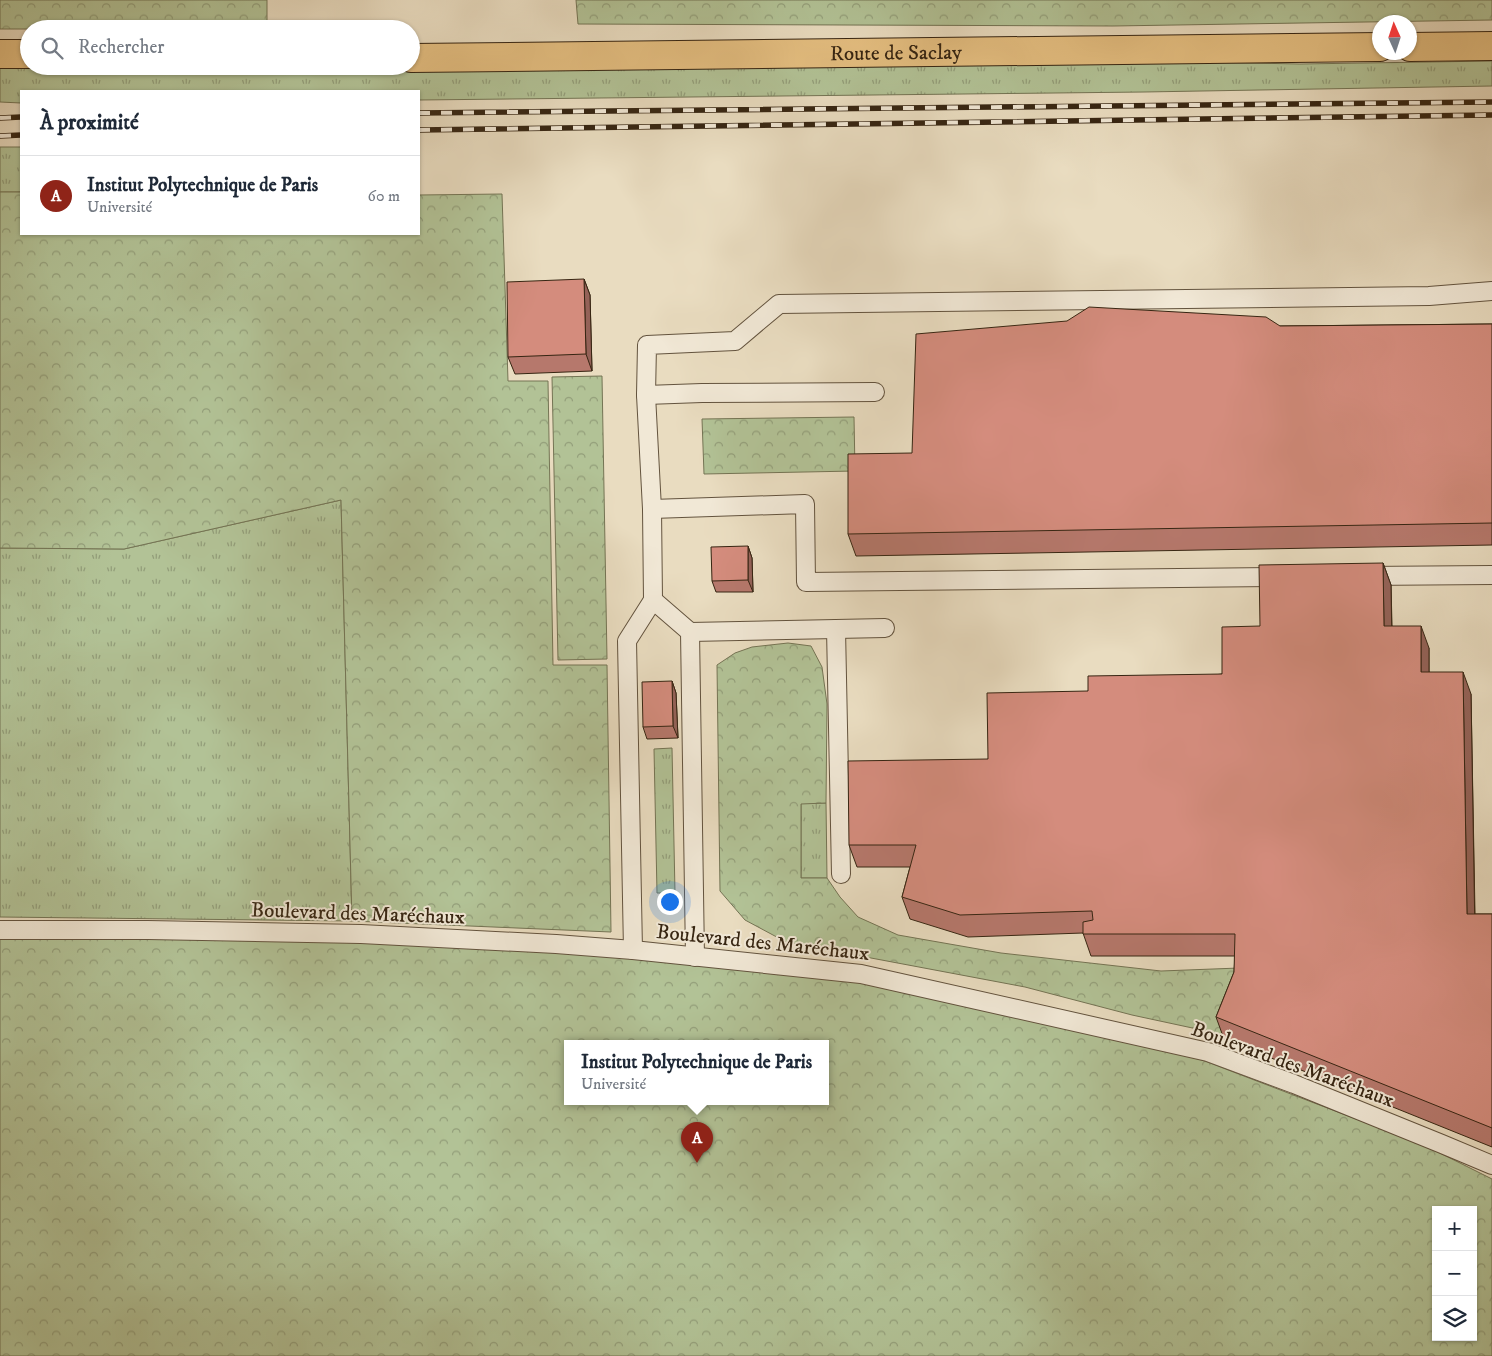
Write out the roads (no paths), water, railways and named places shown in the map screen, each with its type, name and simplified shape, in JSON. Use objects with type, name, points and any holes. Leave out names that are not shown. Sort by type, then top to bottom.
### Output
[{"type":"main road","points":[[1417,47],[1492,46]]},
{"type":"main road","name":"Route de Saclay","points":[[420,58],[1372,47]]},
{"type":"main road","points":[[0,54],[20,54]]},
{"type":"lane","points":[[633,950],[627,641],[654,600],[652,509],[646,395],[647,346],[735,341],[779,304],[1429,296],[1492,292]]},
{"type":"lane","points":[[646,395],[875,392]]},
{"type":"lane","points":[[652,509],[805,504],[806,582],[1303,577]]},
{"type":"lane","points":[[1343,576],[1492,575]]},
{"type":"lane","points":[[654,600],[690,632],[885,628]]},
{"type":"lane","points":[[836,629],[841,874]]},
{"type":"lane","points":[[690,632],[695,958]]},
{"type":"lane","name":"Boulevard des Maréchaux","points":[[0,930],[148,930],[360,934],[556,944],[633,950],[861,974],[1208,1052],[1492,1165]]},
{"type":"railway","points":[[420,113],[1492,102]]},
{"type":"railway","points":[[420,130],[1492,115]]},
{"type":"railway","points":[[0,118],[20,117]]},
{"type":"railway","points":[[0,136],[20,135]]},
{"type":"place","name":"Institut Polytechnique de Paris","points":[[697,1163]]}]
